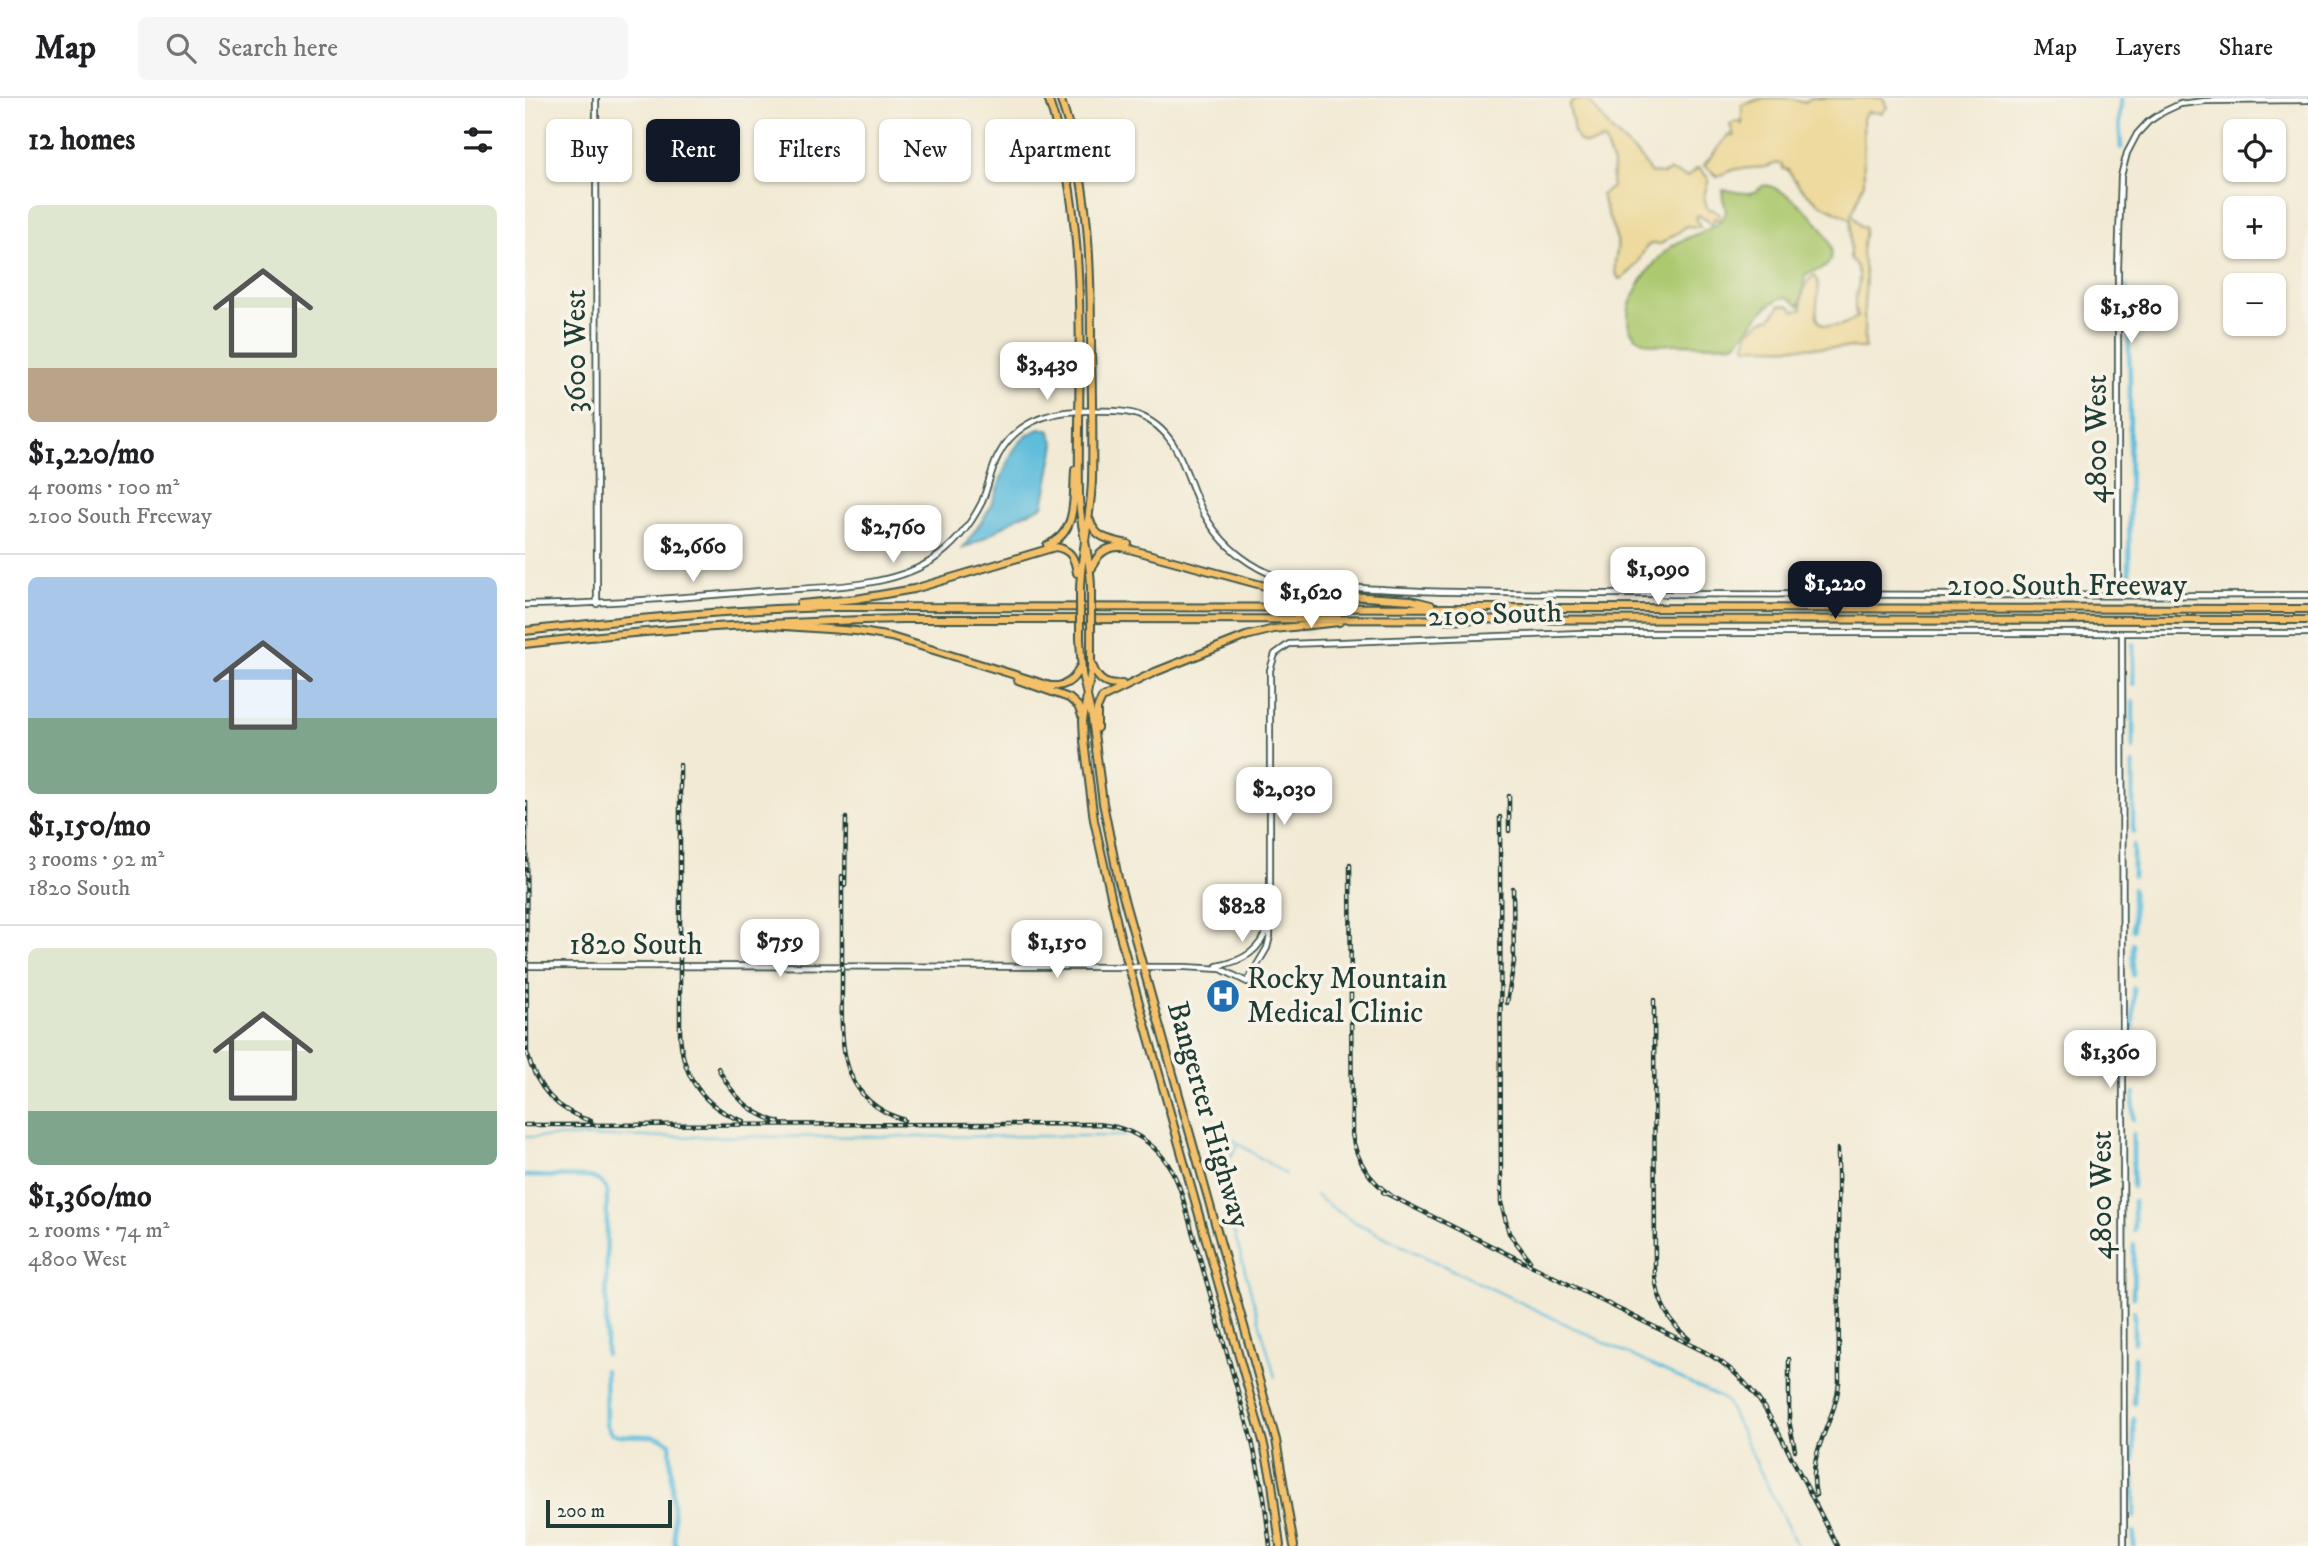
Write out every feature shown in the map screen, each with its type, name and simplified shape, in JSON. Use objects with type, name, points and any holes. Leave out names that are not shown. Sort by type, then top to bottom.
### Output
[{"type":"highway","name":"Bangerter Highway","points":[[1048,98],[1066,160],[1076,227],[1079,295],[1079,508],[1091,571],[1091,662],[1083,721],[1094,820],[1110,897],[1129,967],[1264,1445],[1276,1506],[1280,1546]]},
{"type":"highway","name":"Bangerter Highway","points":[[1061,98],[1077,156],[1089,228],[1092,411],[1089,515],[1081,559],[1080,662],[1096,748],[1106,824],[1142,967],[1274,1433],[1288,1500],[1294,1546]]},
{"type":"highway","points":[[1004,560],[1054,542],[1063,536],[1072,514],[1078,429]]},
{"type":"highway","points":[[1089,515],[1093,528],[1102,537],[1196,567]]},
{"type":"highway","points":[[1091,571],[1101,553],[1116,547],[1287,592],[1411,600],[1447,608]]},
{"type":"highway","points":[[774,608],[901,592],[1049,548],[1063,548],[1075,560],[1080,589]]},
{"type":"highway","name":"2100 South Freeway","points":[[525,631],[635,618],[774,608],[2308,609]]},
{"type":"highway","points":[[1096,748],[1097,709],[1102,698],[1155,672],[1246,636],[1274,629],[1340,622],[1465,618]]},
{"type":"highway","name":"2100 South Freeway","points":[[525,644],[621,633],[755,623],[902,619],[2308,620]]},
{"type":"highway","points":[[755,623],[879,634],[920,644],[1048,685],[1067,683],[1075,677],[1080,662]]},
{"type":"highway","points":[[1091,662],[1098,677],[1113,685],[1155,672]]},
{"type":"highway","points":[[991,668],[1038,689],[1071,699],[1080,708],[1083,721]]},
{"type":"street","name":"3600 West","points":[[596,98],[597,604]]},
{"type":"street","name":"4800 West","points":[[2118,595],[2118,268],[2121,182],[2123,165],[2130,146],[2148,122],[2168,109],[2193,101],[2308,100]]},
{"type":"street","points":[[525,605],[597,604],[881,581],[916,569],[950,547],[964,531],[985,496],[996,459],[1017,432],[1038,418],[1078,411],[1129,412],[1159,428],[1183,457],[1199,504],[1217,533],[1258,568],[1293,582],[1492,593],[2308,595]]},
{"type":"street","name":"2100 South","points":[[1271,917],[1270,670],[1275,654],[1284,646],[1297,643],[1574,633],[2308,633]]},
{"type":"street","name":"4800 West","points":[[2122,634],[2124,1546]]},
{"type":"street","points":[[1212,967],[1233,963],[1248,956],[1265,936],[1271,917]]},
{"type":"street","name":"1820 South","points":[[525,966],[1212,967],[1230,972],[1247,982],[1267,948],[1271,936],[1271,917]]},
{"type":"green space","points":[[1764,185],[1785,194],[1809,213],[1827,236],[1831,248],[1831,258],[1827,266],[1805,275],[1800,306],[1787,297],[1770,304],[1734,344],[1657,345],[1636,337],[1629,326],[1628,312],[1633,297],[1651,267],[1672,246],[1716,225],[1722,219],[1726,211],[1723,190],[1749,193]]},
{"type":"sand","points":[[1763,98],[1790,98],[1804,103],[1811,98],[1883,98],[1887,107],[1882,113],[1867,112],[1863,118],[1864,182],[1852,214],[1860,226],[1865,228],[1862,253],[1866,277],[1865,348],[1745,345],[1749,332],[1761,321],[1771,318],[1780,305],[1789,305],[1795,311],[1802,309],[1804,290],[1814,275],[1818,281],[1818,319],[1823,324],[1838,326],[1857,317],[1855,302],[1859,273],[1850,258],[1851,219],[1818,203],[1799,186],[1788,170],[1777,163],[1766,167],[1736,169],[1717,176],[1704,165],[1729,135],[1734,136],[1730,124],[1737,121],[1742,124],[1742,105]]},
{"type":"sand","points":[[1572,101],[1589,101],[1613,132],[1642,159],[1650,173],[1664,174],[1670,171],[1687,177],[1700,169],[1709,179],[1704,196],[1707,208],[1720,215],[1718,220],[1714,218],[1713,224],[1710,225],[1698,215],[1696,217],[1700,227],[1685,226],[1661,244],[1649,245],[1631,271],[1619,279],[1615,269],[1617,240],[1601,195],[1612,187],[1613,164],[1604,140],[1585,144],[1576,137],[1569,106]]},
{"type":"water","points":[[1040,429],[1049,430],[1055,444],[1043,506],[962,549],[989,509],[1013,452],[1029,434]]},
{"type":"waterway","points":[[2121,98],[2121,148]]},
{"type":"waterway","points":[[2127,287],[2130,381],[2129,586]]},
{"type":"waterway","points":[[2133,644],[2133,684]]},
{"type":"waterway","points":[[2133,702],[2133,749]]},
{"type":"waterway","points":[[2133,764],[2133,832]]},
{"type":"waterway","points":[[2133,845],[2133,876]]},
{"type":"waterway","points":[[2133,889],[2133,930]]},
{"type":"waterway","points":[[2133,944],[2133,975]]},
{"type":"waterway","points":[[2133,1029],[2134,988]]},
{"type":"waterway","points":[[2133,1042],[2134,1071]]},
{"type":"waterway","points":[[2133,1119],[2134,1093]]},
{"type":"waterway","points":[[2133,1134],[2133,1187]]},
{"type":"waterway","points":[[525,1137],[1125,1136]]},
{"type":"waterway","points":[[1205,1136],[1227,1136],[1285,1174]]},
{"type":"waterway","points":[[1238,1145],[1218,1175],[1275,1377]]},
{"type":"waterway","points":[[525,1176],[588,1177],[600,1182],[607,1192],[606,1354]]},
{"type":"waterway","points":[[1316,1196],[1349,1219],[1427,1258],[1721,1398],[1727,1403],[1797,1546]]},
{"type":"waterway","points":[[2134,1201],[2134,1230]]},
{"type":"waterway","points":[[2133,1297],[2134,1245]]},
{"type":"waterway","points":[[2134,1311],[2134,1342]]},
{"type":"waterway","points":[[2134,1357],[2134,1403]]},
{"type":"waterway","points":[[605,1370],[606,1425],[611,1433],[657,1437],[670,1443],[675,1546]]},
{"type":"waterway","points":[[2134,1419],[2134,1462]]},
{"type":"waterway","points":[[2134,1475],[2134,1517]]},
{"type":"waterway","points":[[2134,1532],[2134,1546]]},
{"type":"railway","points":[[680,765],[681,1047],[690,1075],[705,1098],[729,1115],[743,1121]]},
{"type":"railway","points":[[1509,796],[1509,831]]},
{"type":"railway","points":[[526,802],[527,1053],[536,1077],[550,1096],[568,1111],[591,1121]]},
{"type":"railway","points":[[1500,817],[1501,1203],[1509,1233],[1530,1261]]},
{"type":"railway","points":[[845,885],[846,818]]},
{"type":"railway","points":[[1350,864],[1352,1134],[1365,1169],[1377,1184],[1392,1196]]},
{"type":"railway","points":[[842,876],[842,1022],[847,1063],[854,1081],[865,1097],[881,1110],[904,1120]]},
{"type":"railway","points":[[1507,1003],[1514,962],[1513,888]]},
{"type":"railway","points":[[1654,1000],[1655,1276],[1666,1311],[1689,1339]]},
{"type":"railway","points":[[718,1068],[729,1087],[743,1102],[759,1114],[779,1122]]},
{"type":"railway","points":[[525,1125],[1093,1124],[1123,1129],[1136,1135],[1148,1143],[1168,1164],[1181,1192],[1252,1441],[1264,1497],[1270,1546]]},
{"type":"railway","points":[[1816,1495],[1815,1464],[1839,1383],[1838,1149]]},
{"type":"railway","points":[[1383,1192],[1705,1352],[1722,1363],[1736,1374],[1759,1400],[1837,1546]]},
{"type":"railway","points":[[1789,1359],[1789,1421],[1795,1450]]},
{"type":"place","name":"Rocky Mountain Medical Clinic","points":[[1223,996]]}]
